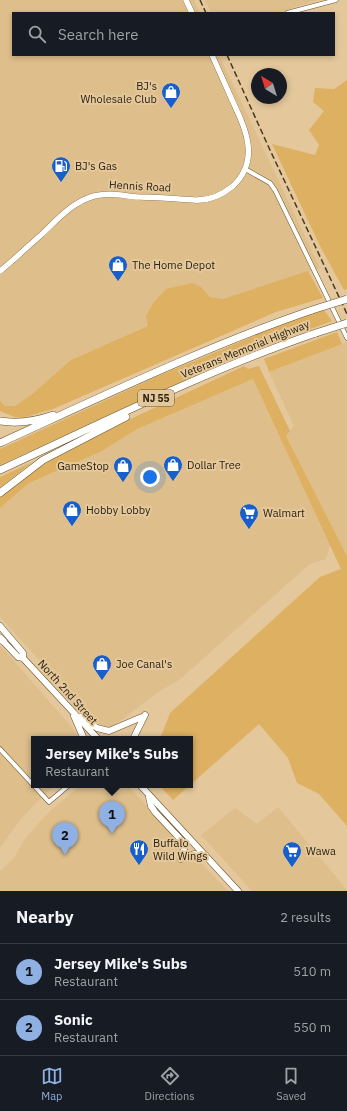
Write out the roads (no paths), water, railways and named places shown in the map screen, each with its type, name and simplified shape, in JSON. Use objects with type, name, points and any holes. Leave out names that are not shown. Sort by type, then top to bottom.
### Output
[{"type":"highway","name":"Veterans Memorial Highway","points":[[0,443],[136,381],[258,329],[347,299]]},
{"type":"highway","name":"Veterans Memorial Highway","points":[[0,470],[194,380],[257,354],[347,322]]},
{"type":"highway","points":[[0,493],[48,457],[194,380]]},
{"type":"highway","points":[[0,421],[31,421],[50,416],[136,381]]},
{"type":"main road","name":"North 2nd Street","points":[[0,626],[23,653],[24,658],[95,736]]},
{"type":"main road","name":"North 2nd Street","points":[[1,638],[18,657],[24,658]]},
{"type":"main road","points":[[71,711],[97,728],[108,731],[144,716],[134,736]]},
{"type":"main road","points":[[71,711],[83,736]]},
{"type":"main road","points":[[143,788],[238,891]]},
{"type":"main road","points":[[149,795],[151,806],[155,812],[184,843],[181,859],[194,854],[207,856]]},
{"type":"street","points":[[186,0],[192,12]]},
{"type":"street","points":[[291,12],[336,0]]},
{"type":"street","points":[[212,56],[246,132],[248,146],[245,169],[270,183],[276,190],[347,338]]},
{"type":"street","name":"Hennis Road","points":[[0,272],[62,214],[91,197],[107,194],[120,194],[195,200],[207,199],[218,196],[229,189],[245,169]]},
{"type":"street","points":[[0,749],[31,783]]},
{"type":"street","points":[[36,788],[49,802],[65,788]]},
{"type":"railway","points":[[200,0],[206,12]]},
{"type":"railway","points":[[227,56],[347,314]]},
{"type":"place","name":"BJ's Wholesale Club","points":[[171,109]]},
{"type":"place","name":"BJ's Gas","points":[[61,183]]},
{"type":"place","name":"The Home Depot","points":[[118,282]]},
{"type":"place","name":"Dollar Tree","points":[[173,482]]},
{"type":"place","name":"GameStop","points":[[123,483]]},
{"type":"place","name":"Hobby Lobby","points":[[72,527]]},
{"type":"place","name":"Walmart","points":[[249,530]]},
{"type":"place","name":"Joe Canal's","points":[[102,681]]},
{"type":"place","name":"Jersey Mike's Subs","points":[[112,834]]},
{"type":"place","name":"Sonic","points":[[65,855]]},
{"type":"place","name":"Buffalo Wild Wings","points":[[139,866]]},
{"type":"place","name":"Wawa","points":[[292,868]]}]
